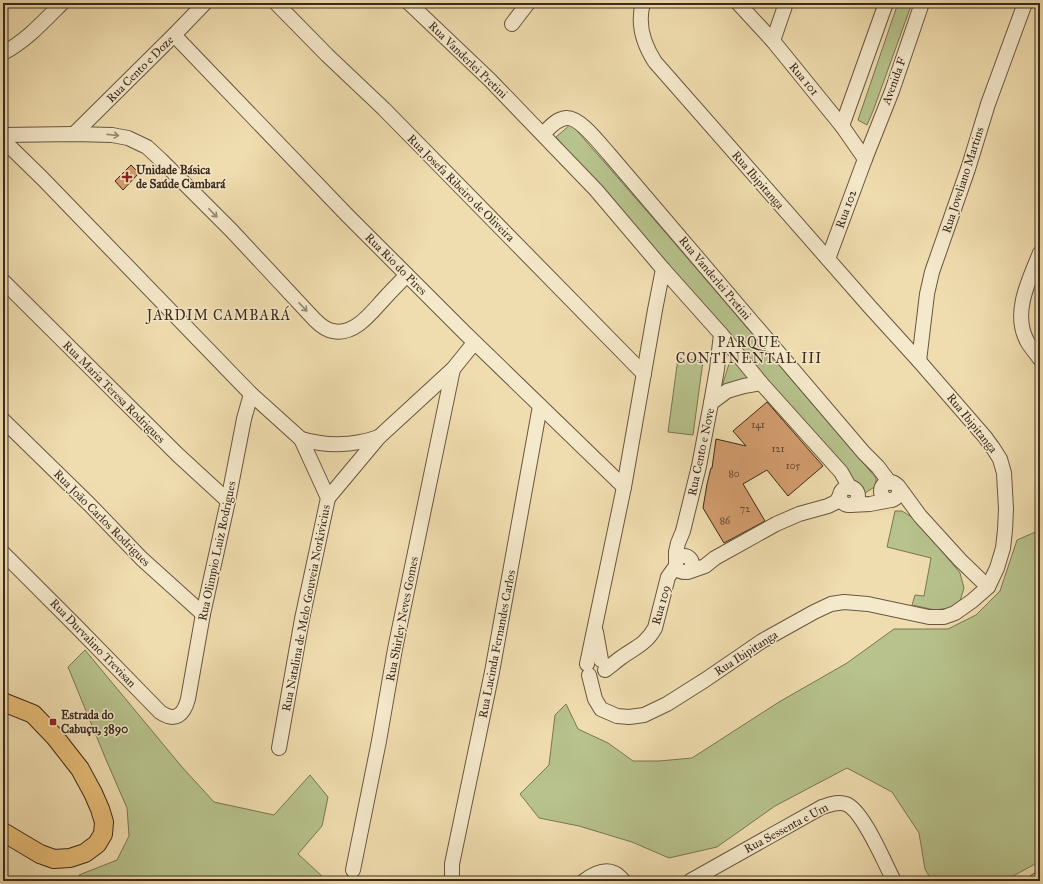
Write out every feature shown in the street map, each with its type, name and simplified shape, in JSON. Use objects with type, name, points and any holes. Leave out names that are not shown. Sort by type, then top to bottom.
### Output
[{"type":"main road","points":[[3,702],[33,714],[55,737],[80,769],[93,793],[104,822],[103,834],[97,844],[85,853],[70,858],[54,859],[40,854],[3,832]]},
{"type":"street","points":[[3,53],[13,47],[62,3]]},
{"type":"street","name":"Rua Cento e Doze","points":[[74,134],[174,35],[204,3]]},
{"type":"street","name":"Rua Josefa Ribeiro de Oliveira","points":[[276,3],[327,55],[384,109],[644,374]]},
{"type":"street","name":"Rua Vanderlei Pretini","points":[[410,3],[490,80],[596,190],[663,269],[722,334],[761,384],[841,472],[847,496]]},
{"type":"street","points":[[512,24],[528,3]]},
{"type":"street","name":"Rua Ibipitanga","points":[[643,3],[641,22],[643,35],[649,52],[655,62],[919,361],[985,437],[1000,459],[1004,473],[1006,508],[1005,530],[1003,548],[997,568],[988,586],[972,601],[955,613],[944,617],[929,617],[868,604],[844,602],[831,604],[762,641],[705,680],[667,704],[644,716],[617,716],[601,709],[595,699],[597,668],[595,626],[624,487],[663,269]]},
{"type":"street","name":"Rua 101","points":[[738,3],[773,41],[842,126],[865,158]]},
{"type":"street","points":[[773,41],[786,3]]},
{"type":"street","points":[[842,126],[886,3]]},
{"type":"street","name":"Avenida F","points":[[865,158],[892,91],[922,3]]},
{"type":"street","name":"Rua Joveliano Martins","points":[[919,361],[927,294],[932,272],[968,169],[988,104],[1025,3]]},
{"type":"street","name":"Rua Rio do Pires","points":[[174,35],[348,216],[474,343],[624,487]]},
{"type":"street","name":"Rua Vanderlei Pretini","points":[[543,134],[553,124],[566,118],[573,119],[584,127],[609,154],[878,467],[890,491]]},
{"type":"street","points":[[3,135],[112,135],[128,138],[147,147],[231,230],[323,328],[333,332],[344,331],[364,321],[407,275]]},
{"type":"street","name":"Rua Natalina de Melo Gouveia Norkivicius","points":[[3,140],[49,184],[251,394],[300,439],[328,498],[302,619],[279,748]]},
{"type":"street","name":"Rua 102","points":[[828,259],[865,158]]},
{"type":"street","points":[[1040,254],[1023,299],[1020,313],[1026,340],[1040,359]]},
{"type":"street","name":"Rua Maria Teresa Rodrigues","points":[[3,281],[178,455],[228,501]]},
{"type":"street","points":[[711,403],[722,334]]},
{"type":"street","points":[[328,498],[379,437],[452,368],[474,343]]},
{"type":"street","name":"Rua Shirley Neves Gomes","points":[[353,870],[379,741],[395,649],[452,368]]},
{"type":"street","name":"Rua Cento e Nove","points":[[683,531],[699,466],[711,403],[727,391],[744,386],[761,384]]},
{"type":"street","name":"Rua Olimpio Luiz Rodrigues","points":[[186,708],[203,614],[228,501],[240,436],[251,394]]},
{"type":"street","name":"Rua Lucinda Fernandes Carlos","points":[[452,881],[452,864],[492,672],[540,406]]},
{"type":"street","name":"Rua João Carlos Rodrigues","points":[[3,420],[89,504],[142,559],[203,614]]},
{"type":"street","points":[[300,439],[314,443],[344,444],[379,437]]},
{"type":"street","points":[[683,564],[715,558],[776,524],[798,514],[828,506],[847,496],[890,491],[920,516],[960,560],[988,586]]},
{"type":"street","name":"Rua 109","points":[[597,668],[623,656],[641,645],[651,636],[655,628],[668,577],[683,564],[676,552],[683,531]]},
{"type":"street","name":"Rua Durvalino Trevisan","points":[[3,553],[160,712],[167,717],[174,717],[181,714],[186,708]]},
{"type":"street","name":"Rua Sessenta e Um","points":[[690,881],[822,807],[834,803],[845,803],[854,809],[863,820],[893,881]]},
{"type":"street","points":[[589,878],[604,871],[614,873],[624,881]]},
{"type":"street","points":[[1036,881],[1040,879]]},
{"type":"green space","points":[[898,3],[912,3],[867,125],[858,120]]},
{"type":"green space","points":[[571,124],[876,478],[876,486],[865,493],[556,137]]},
{"type":"green space","points":[[678,358],[703,361],[693,435],[668,432]]},
{"type":"green space","points":[[733,360],[752,381],[737,381],[722,386],[729,364]]},
{"type":"green space","points":[[895,511],[902,511],[915,519],[960,573],[964,588],[960,601],[949,608],[935,610],[912,605],[915,595],[924,596],[931,558],[887,547]]},
{"type":"green space","points":[[1040,530],[1040,857],[1035,864],[1004,881],[932,881],[925,869],[919,833],[892,792],[847,768],[775,806],[717,847],[669,858],[632,842],[579,826],[539,818],[520,794],[549,765],[555,715],[566,704],[578,729],[608,743],[633,761],[659,761],[692,758],[779,702],[847,663],[894,629],[948,629],[976,615],[1000,591],[1017,540]]},
{"type":"green space","points":[[85,650],[182,767],[214,802],[274,815],[310,775],[328,797],[322,826],[298,854],[323,877],[332,881],[82,881],[79,875],[117,860],[129,836],[127,808],[68,667]]},
{"type":"building","name":"Unidade Básica de Saúde Cambará","points":[[131,165],[139,173],[123,190],[115,181]]},
{"type":"building","points":[[767,402],[823,466],[788,496],[767,470],[743,484],[765,521],[724,543],[703,508],[707,484],[712,468],[716,439],[746,446],[733,431]]},
{"type":"place","name":"Unidade Básica de Saúde Cambará","points":[[127,177]]},
{"type":"place","name":"Estrada do Cabuçu, 3890","points":[[53,722]]},
{"type":"district","name":"JARDIM CAMBARÁ","points":[[219,315]]},
{"type":"district","name":"PARQUE CONTINENTAL III","points":[[749,350]]}]
